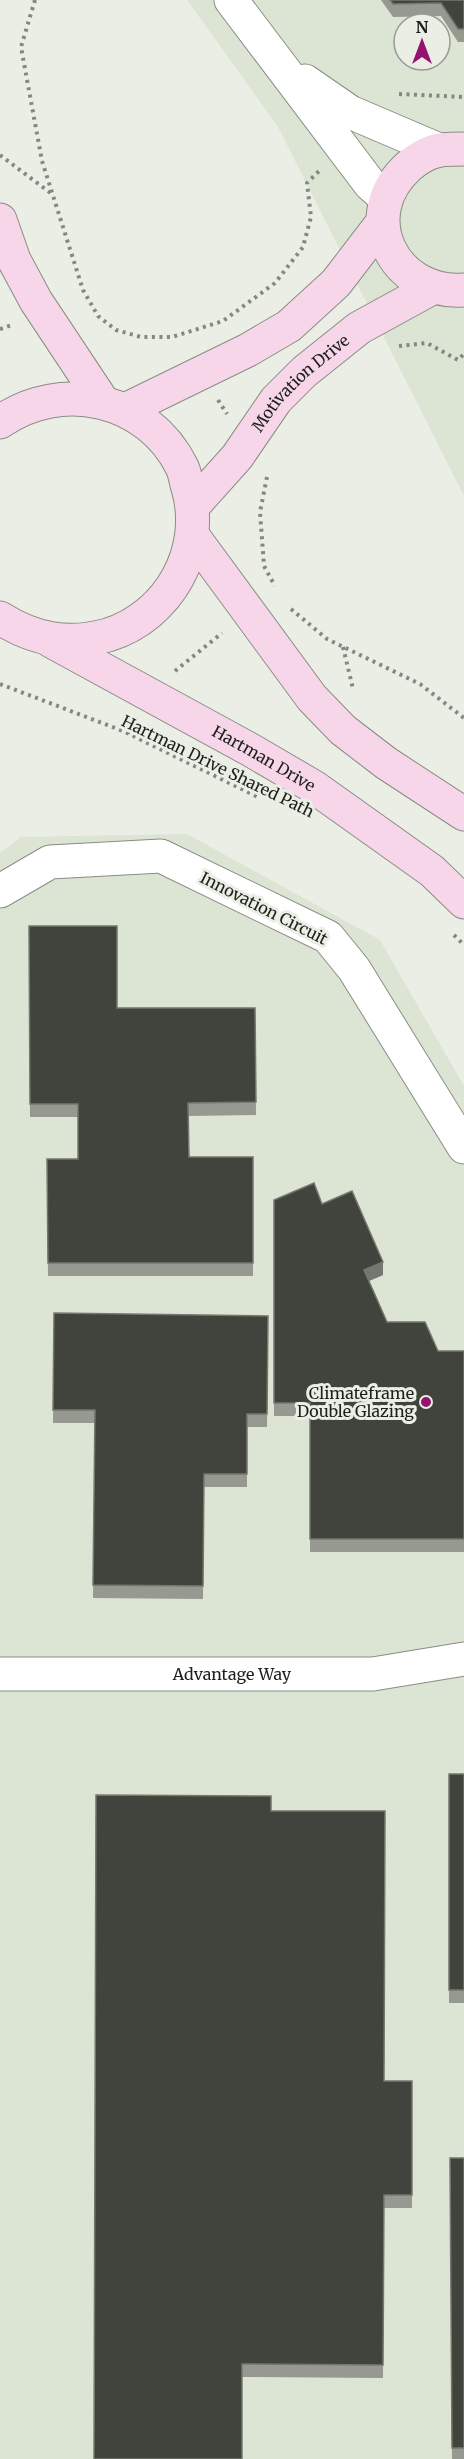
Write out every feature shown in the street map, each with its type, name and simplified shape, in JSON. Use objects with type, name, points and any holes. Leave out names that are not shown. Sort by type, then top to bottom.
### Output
[{"type":"main road","points":[[0,422],[13,412],[42,401],[73,398],[114,406],[248,350],[289,326],[336,283],[384,211],[397,176],[416,159],[452,149]]},
{"type":"main road","points":[[384,211],[387,244],[397,263],[412,278],[452,293]]},
{"type":"main road","points":[[0,220],[14,260],[36,301],[114,406],[158,434],[182,467],[193,521],[249,615],[312,698],[343,730],[386,763],[464,814]]},
{"type":"main road","name":"Motivation Drive","points":[[193,521],[276,400],[304,372],[360,328],[452,293]]},
{"type":"main road","points":[[0,618],[19,630],[48,640],[87,641],[125,629],[158,606],[181,574],[193,521]]},
{"type":"main road","name":"Hartman Drive","points":[[48,640],[249,749],[314,787],[432,871],[464,902]]},
{"type":"street","points":[[231,0],[284,66],[370,184],[384,211]]},
{"type":"street","points":[[284,66],[350,112],[369,121],[452,149]]},
{"type":"street","name":"Innovation Circuit","points":[[0,891],[50,862],[161,856],[328,937],[354,969],[464,1147]]},
{"type":"street","name":"Advantage Way","points":[[0,1674],[373,1674],[464,1659]]},
{"type":"path","points":[[35,0],[21,47],[42,161],[83,290],[98,316],[116,330],[141,337],[172,337],[223,321],[275,283],[303,247],[311,217],[307,183],[343,147]]},
{"type":"path","points":[[369,121],[396,94],[464,97]]},
{"type":"path","points":[[0,155],[52,194]]},
{"type":"path","points":[[389,347],[427,343],[458,360],[464,354]]},
{"type":"path","points":[[268,472],[260,512],[264,566],[285,604],[327,639],[420,684],[464,718]]},
{"type":"path","points":[[123,731],[171,674],[279,593]]},
{"type":"path","name":"Hartman Drive Shared Path","points":[[0,684],[123,731],[262,799]]},
{"type":"path","points":[[450,931],[464,945]]},
{"type":"shaded area","points":[[187,0],[464,0],[464,496],[278,127]]},
{"type":"shaded area","points":[[187,834],[380,940],[464,1086],[464,2459],[0,2459],[0,853],[21,837]]},
{"type":"building","points":[[390,0],[464,0],[464,29],[458,29],[452,20],[452,12],[447,12],[441,3],[393,4]]},
{"type":"building","points":[[29,926],[117,926],[117,1008],[255,1008],[256,1102],[188,1103],[189,1157],[253,1157],[253,1263],[48,1263],[47,1159],[78,1159],[78,1104],[30,1104]]},
{"type":"building","points":[[314,1183],[322,1204],[352,1191],[383,1262],[364,1270],[387,1322],[425,1322],[438,1351],[464,1351],[464,1539],[310,1539],[310,1403],[274,1403],[274,1200]]},
{"type":"building","points":[[54,1313],[268,1316],[267,1414],[247,1414],[247,1474],[204,1474],[203,1586],[93,1585],[95,1410],[53,1410]]},
{"type":"building","points":[[449,1774],[464,1774],[464,1990],[449,1990]]},
{"type":"building","points":[[96,1795],[271,1796],[271,1811],[385,1811],[384,2081],[412,2081],[412,2195],[384,2195],[383,2365],[242,2364],[242,2459],[94,2459]]},
{"type":"building","points":[[450,2158],[464,2158],[464,2448],[452,2448]]},
{"type":"place","name":"Climateframe Double Glazing","points":[[426,1402]]}]
